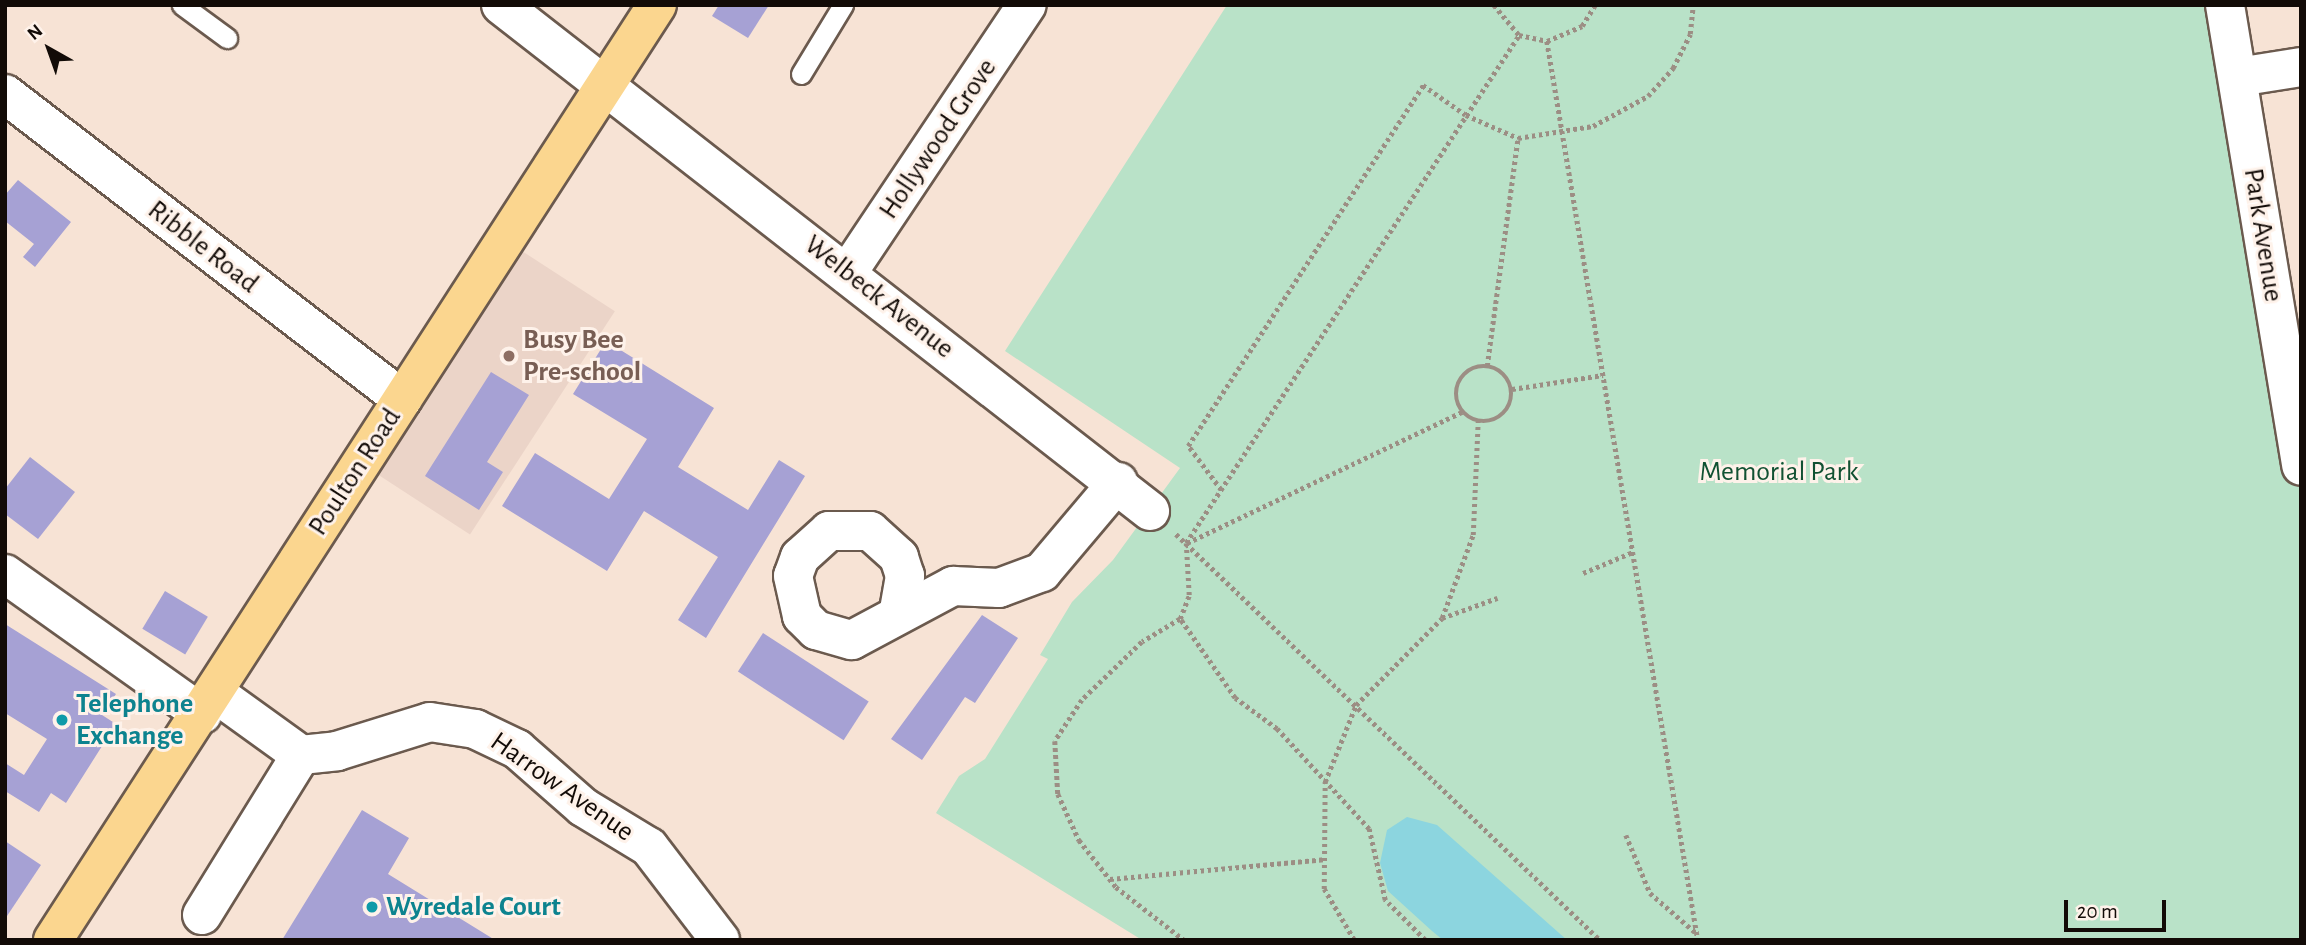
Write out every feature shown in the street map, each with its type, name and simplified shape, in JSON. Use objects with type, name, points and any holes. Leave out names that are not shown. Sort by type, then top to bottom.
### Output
[{"type":"main road","name":"Poulton Road","points":[[56,939],[657,5]]},
{"type":"street","name":"Welbeck Avenue","points":[[501,5],[1118,482],[1150,511]]},
{"type":"street","name":"Hollywood Grove","points":[[848,272],[1027,5]]},
{"type":"street","name":"Park Avenue","points":[[2225,5],[2301,466]]},
{"type":"street","points":[[2238,77],[2301,67]]},
{"type":"street","name":"Ribble Road","points":[[5,93],[402,399]]},
{"type":"street","points":[[899,610],[953,586],[999,588],[1042,572],[1118,482]]},
{"type":"street","points":[[5,574],[208,703],[301,755],[202,915]]},
{"type":"street","name":"Harrow Avenue","points":[[301,755],[337,751],[430,722],[475,729],[517,749],[583,807],[649,847],[719,940]]},
{"type":"lane","points":[[182,5],[227,38]]},
{"type":"lane","points":[[801,74],[843,5]]},
{"type":"path","points":[[1494,5],[1519,35],[1547,41],[1582,26],[1595,5]]},
{"type":"path","points":[[1221,490],[1188,446],[1423,85],[1466,115],[1518,138],[1563,135],[1622,115],[1648,96],[1690,34],[1693,5]]},
{"type":"path","points":[[1184,940],[1158,925],[1109,879],[1079,840],[1058,794],[1055,741],[1082,700],[1142,642],[1180,619],[1189,595],[1186,543],[1519,35]]},
{"type":"path","points":[[1547,41],[1698,940]]},
{"type":"path","points":[[1487,366],[1518,138]]},
{"type":"path","points":[[1487,366],[1503,373],[1512,389],[1503,415],[1478,421],[1462,412],[1457,384],[1469,370],[1487,366]]},
{"type":"path","points":[[1512,389],[1603,375]]},
{"type":"path","points":[[1186,543],[1462,412]]},
{"type":"path","points":[[1354,940],[1324,889],[1325,782],[1356,705],[1442,618],[1473,535],[1478,421]]},
{"type":"path","points":[[1150,511],[1600,940]]},
{"type":"path","points":[[1583,573],[1633,552]]},
{"type":"path","points":[[1442,618],[1497,598]]},
{"type":"path","points":[[1180,619],[1235,698],[1277,729],[1369,830],[1385,900],[1425,940]]},
{"type":"path","points":[[1626,835],[1650,893],[1696,933]]},
{"type":"path","points":[[1109,879],[1324,859]]},
{"type":"shaded area","name":"Busy Bee Pre-school","points":[[505,240],[615,311],[470,534],[360,463]]},
{"type":"green space","name":"Memorial Park","points":[[1227,5],[2226,5],[2301,466],[2301,940],[1142,940],[936,813],[959,776],[985,759],[1048,659],[1040,655],[1072,602],[1113,560],[1180,468],[1005,351]]},
{"type":"water","points":[[1407,817],[1437,825],[1567,940],[1443,940],[1388,891],[1380,863],[1387,830]]},
{"type":"building","points":[[719,5],[769,5],[748,38],[712,16]]},
{"type":"building","points":[[18,180],[71,222],[35,267],[23,257],[34,244],[5,221],[5,195]]},
{"type":"building","points":[[606,341],[714,408],[678,467],[748,510],[779,460],[805,476],[706,638],[678,620],[718,557],[644,511],[607,571],[502,506],[535,453],[609,499],[647,439],[573,394]]},
{"type":"building","points":[[491,372],[529,395],[487,462],[503,472],[479,510],[425,476]]},
{"type":"building","points":[[30,457],[75,492],[38,539],[5,514],[5,489]]},
{"type":"building","points":[[165,591],[208,617],[185,654],[142,629]]},
{"type":"building","points":[[982,615],[1018,638],[975,703],[965,697],[922,760],[891,739]]},
{"type":"building","name":"Telephone Exchange","points":[[5,624],[116,694],[102,715],[116,724],[66,803],[51,793],[39,812],[5,791],[5,763],[24,775],[47,739],[5,713]]},
{"type":"building","points":[[763,633],[869,702],[844,740],[738,672]]},
{"type":"building","name":"Wyredale Court","points":[[362,810],[409,838],[388,874],[495,940],[282,940]]},
{"type":"building","points":[[5,841],[41,865],[5,919]]},
{"type":"place","name":"Busy Bee Pre-school","points":[[509,356]]},
{"type":"place","name":"Telephone Exchange","points":[[62,720]]},
{"type":"place","name":"Wyredale Court","points":[[372,907]]}]
